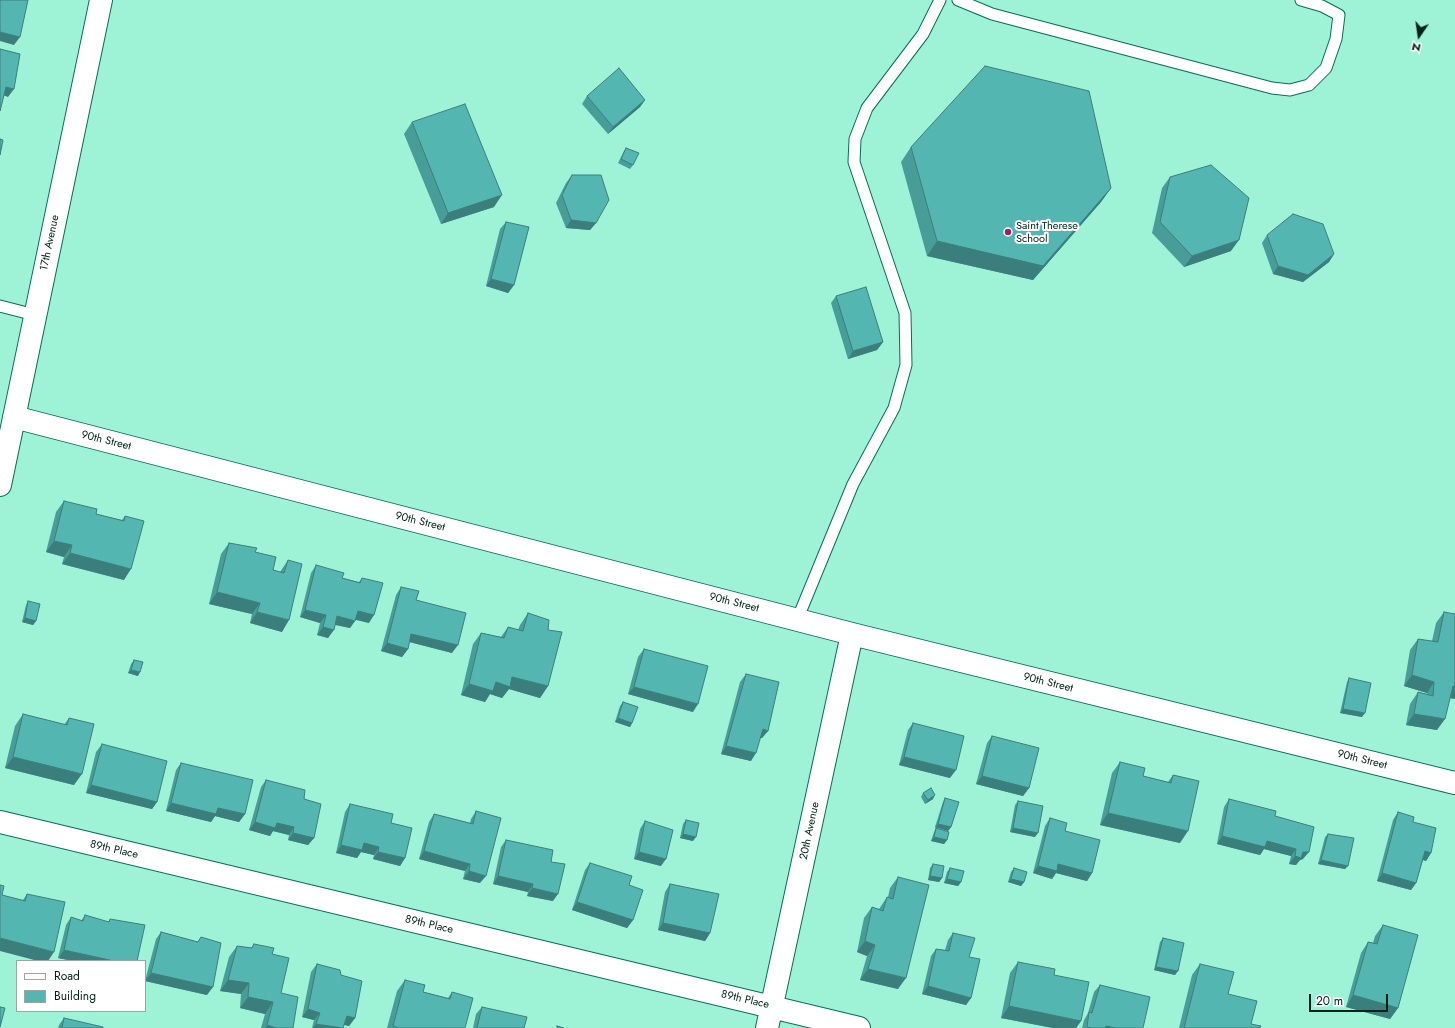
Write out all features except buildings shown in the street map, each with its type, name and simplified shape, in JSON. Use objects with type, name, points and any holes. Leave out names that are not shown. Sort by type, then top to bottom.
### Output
[{"type":"street","name":"17th Avenue","points":[[0,485],[101,0]]},
{"type":"street","name":"90th Street","points":[[14,417],[852,634],[1455,783]]},
{"type":"street","name":"20th Avenue","points":[[767,1028],[852,634]]},
{"type":"street","name":"89th Place","points":[[0,822],[859,1028]]},
{"type":"lane","points":[[797,620],[853,484],[894,408],[906,365],[905,313],[854,162],[855,139],[867,108],[923,34],[940,0]]},
{"type":"lane","points":[[958,0],[992,14],[1264,86],[1290,90],[1309,84],[1326,68],[1336,39],[1339,15],[1322,6],[1301,0]]},
{"type":"lane","points":[[0,306],[35,315]]},
{"type":"place","name":"Saint Therese School","points":[[1008,232]]}]
